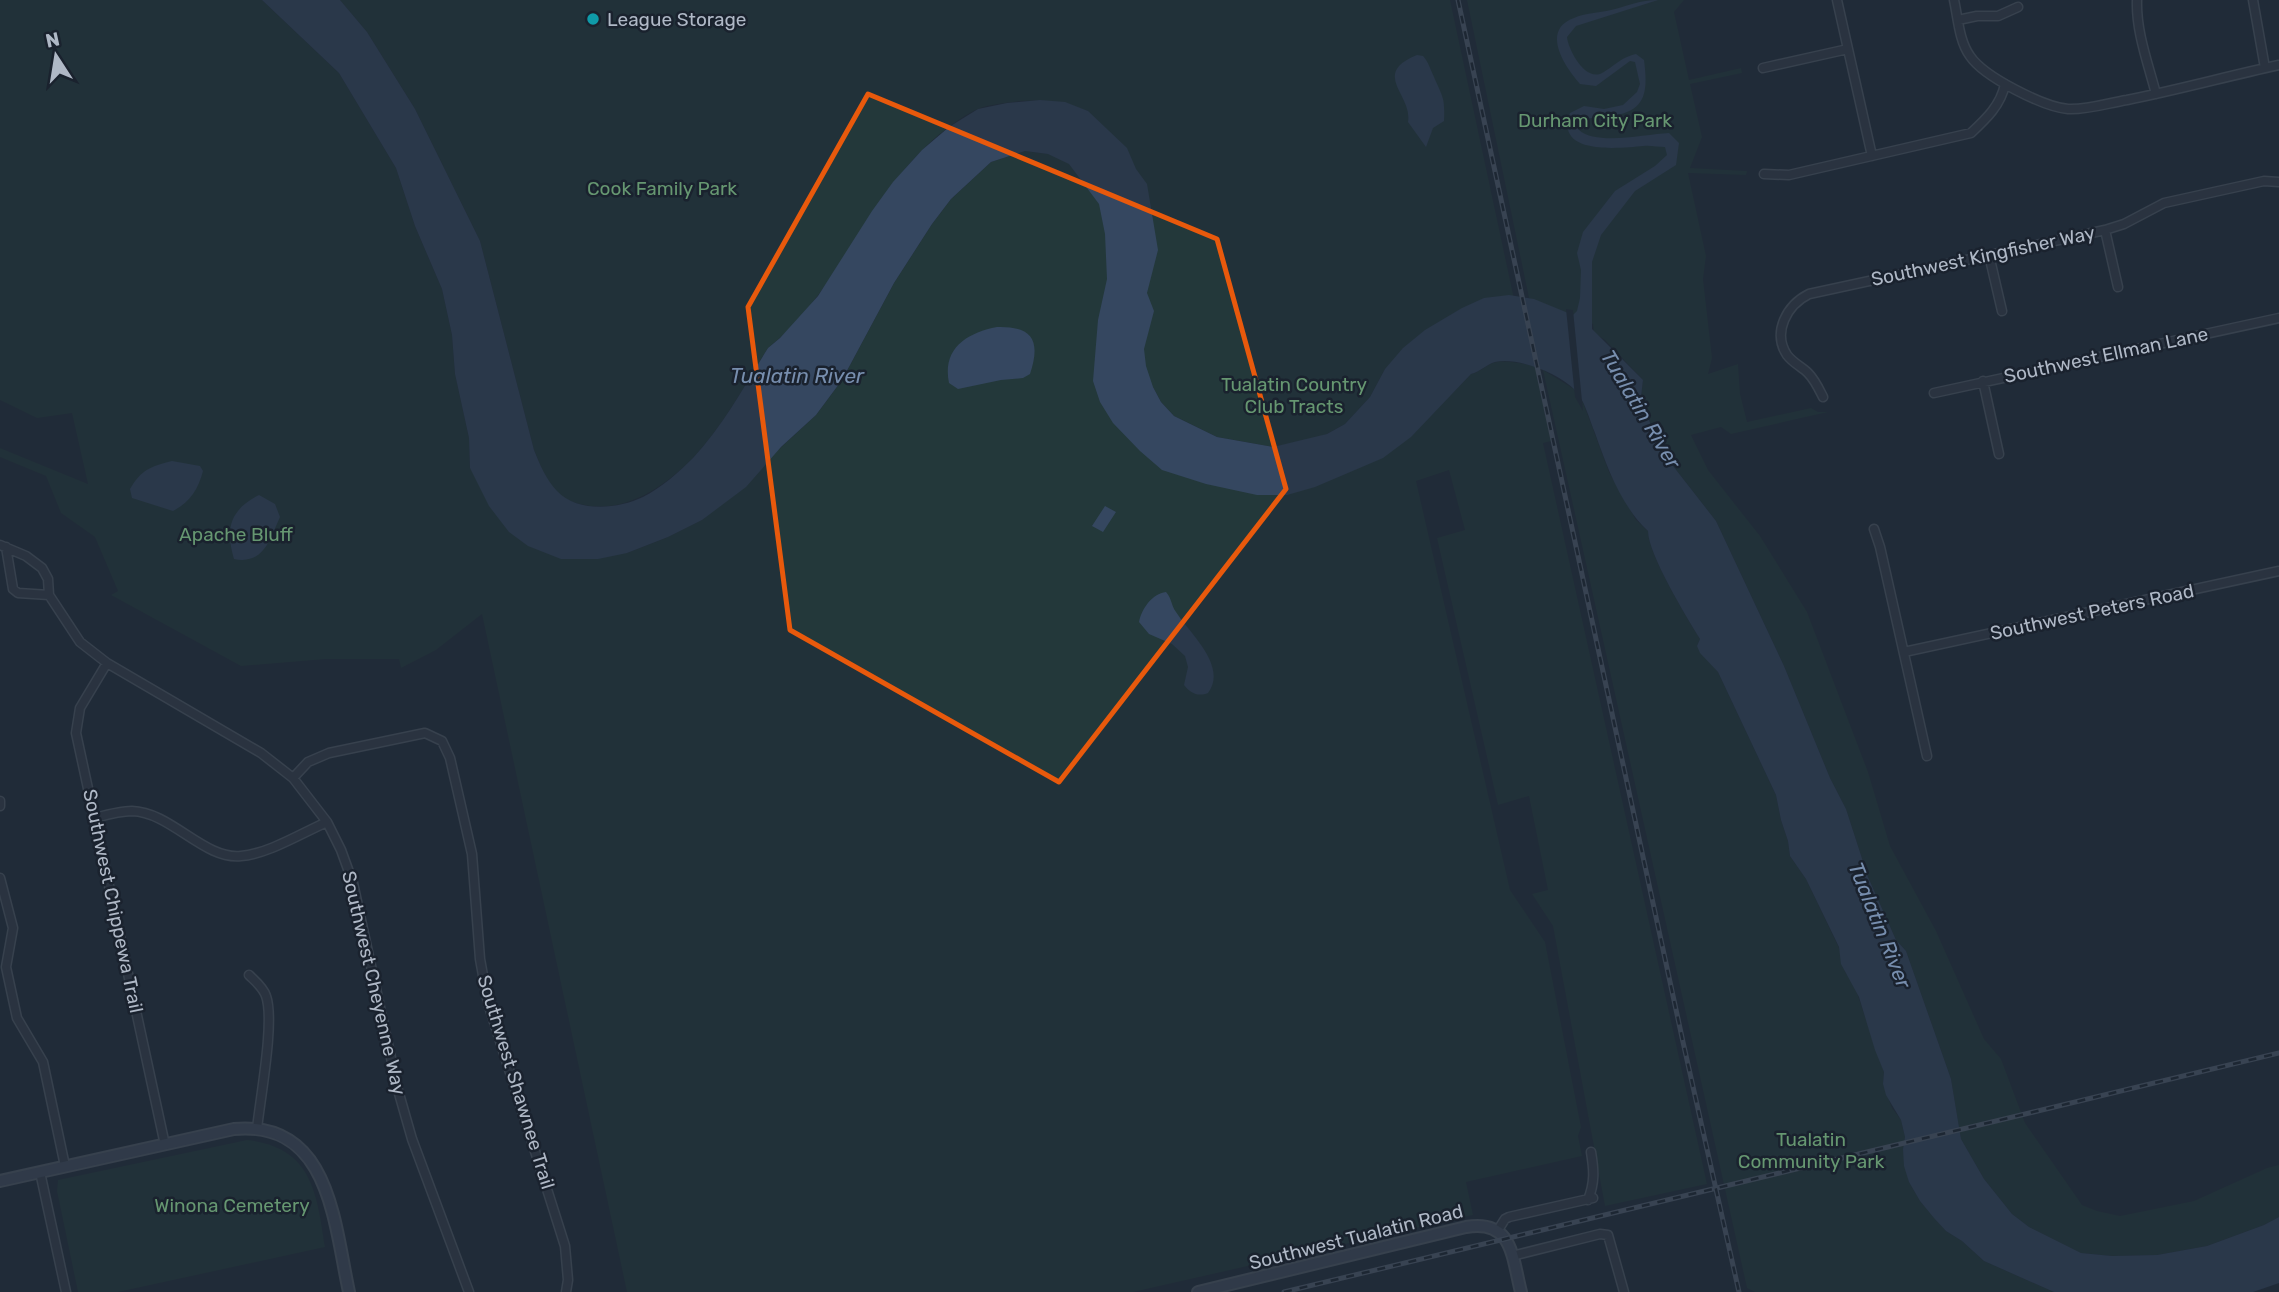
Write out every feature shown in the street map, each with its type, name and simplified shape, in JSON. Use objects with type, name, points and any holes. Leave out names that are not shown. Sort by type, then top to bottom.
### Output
[{"type":"main road","points":[[0,1181],[234,1129],[257,1129],[273,1133],[295,1144],[317,1168],[328,1196],[349,1292]]},
{"type":"main road","name":"Southwest Tualatin Road","points":[[1198,1292],[1466,1227],[1483,1225],[1498,1230]]},
{"type":"main road","points":[[1498,1230],[1506,1239],[1512,1255],[1521,1292]]},
{"type":"street","points":[[1837,0],[1872,156]]},
{"type":"street","points":[[1954,0],[1962,38],[1970,56],[1984,71],[2005,84],[2067,109],[2082,109],[2156,94],[2279,65]]},
{"type":"street","points":[[2137,0],[2139,33],[2156,94]]},
{"type":"street","points":[[2253,0],[2266,68]]},
{"type":"street","points":[[1958,20],[1998,16],[2018,7]]},
{"type":"street","points":[[1763,68],[1848,49]]},
{"type":"street","points":[[1764,174],[1789,176],[1971,133],[1988,117],[2003,96],[2005,84]]},
{"type":"street","name":"Southwest Kingfisher Way","points":[[1823,397],[1808,373],[1785,352],[1782,340],[1786,316],[1800,299],[1809,294],[2105,230],[2124,224],[2165,203],[2264,181],[2279,182]]},
{"type":"street","points":[[2105,230],[2118,287]]},
{"type":"street","points":[[1989,255],[2002,311]]},
{"type":"street","name":"Southwest Ellman Lane","points":[[1934,393],[2279,318]]},
{"type":"street","points":[[1983,381],[1999,454]]},
{"type":"street","points":[[1874,529],[1927,756]]},
{"type":"street","name":"Southwest Cheyenne Way","points":[[3,546],[26,556],[42,568],[48,579],[49,595],[80,642],[107,663],[261,753],[293,778],[327,822],[353,883],[398,1090],[412,1139],[469,1292]]},
{"type":"street","name":"Southwest Cheyenne Way","points":[[3,546],[13,589],[18,593],[49,595]]},
{"type":"street","name":"Southwest Peters Road","points":[[1904,652],[2279,571]]},
{"type":"street","name":"Southwest Chippewa Trail","points":[[107,663],[80,708],[76,733],[165,1144]]},
{"type":"street","name":"Southwest Shawnee Trail","points":[[293,778],[308,762],[329,753],[425,733],[442,741],[450,758],[472,854],[480,959],[488,1003],[565,1246],[568,1280],[566,1292]]},
{"type":"street","points":[[95,818],[132,811],[158,817],[218,852],[239,857],[259,852],[327,822]]},
{"type":"street","points":[[0,878],[13,928],[6,967],[17,1018],[43,1062],[65,1166]]},
{"type":"street","points":[[249,975],[260,986],[266,998],[269,1022],[257,1129]]},
{"type":"street","points":[[1498,1230],[1509,1217],[1590,1199],[1594,1175],[1591,1152]]},
{"type":"street","points":[[40,1172],[66,1292]]},
{"type":"street","points":[[1512,1255],[1600,1234],[1608,1235],[1624,1292]]},
{"type":"highlighted area","points":[[868,94],[1217,239],[1286,489],[1059,782],[790,630],[748,307]]},
{"type":"green space","points":[[0,0],[262,0],[339,73],[396,168],[415,226],[442,289],[452,335],[455,374],[469,438],[470,468],[627,553],[702,520],[816,415],[842,380],[894,283],[951,199],[991,162],[1025,151],[1048,154],[1088,111],[1046,101],[1004,103],[978,109],[934,139],[889,189],[814,300],[793,325],[768,348],[724,419],[693,458],[669,479],[641,496],[612,506],[596,506],[567,500],[553,487],[543,472],[534,450],[480,241],[415,109],[367,32],[340,0],[1450,0],[1514,299],[1385,369],[1370,397],[1345,424],[1327,434],[1305,441],[1273,447],[1217,437],[1174,416],[1161,402],[1153,387],[1157,409],[1216,439],[1274,449],[1407,440],[1471,374],[1498,362],[1535,366],[1551,441],[1543,443],[1707,1184],[1605,1206],[1553,926],[1532,894],[1548,890],[1529,796],[1498,805],[1437,538],[1465,530],[1449,470],[1416,481],[1510,890],[1545,942],[1581,1127],[1578,1136],[1582,1156],[1466,1182],[1473,1215],[1133,1292],[627,1292],[482,614],[436,650],[401,668],[399,659],[326,659],[241,666],[111,595],[118,591],[95,537],[61,513],[46,476],[0,457],[0,448],[88,484],[72,413],[37,418],[0,400]]},
{"type":"green space","name":"Durham City Park","points":[[1467,0],[1684,0],[1674,12],[1689,80],[1741,68],[1742,73],[1690,84],[1702,137],[1690,168],[1747,171],[1746,175],[1688,173],[1706,256],[1703,279],[1712,358],[1708,374],[1738,364],[1740,394],[1747,422],[1811,408],[1818,412],[1828,412],[1731,434],[1721,427],[1691,435],[1708,470],[1760,536],[1807,612],[1868,772],[1890,846],[1936,931],[1984,1039],[2001,1059],[2025,1123],[2082,1205],[2120,1216],[2194,1201],[2279,1165],[2279,1217],[2207,1246],[2157,1255],[2112,1256],[2081,1253],[2029,1227],[2012,1214],[1984,1179],[1961,1139],[1951,1079],[1906,951],[1896,940],[1868,877],[1846,809],[1830,778],[1784,666],[1716,521],[1659,448],[1641,396],[1643,380],[1605,340],[1594,333],[1593,324],[1529,298]]},
{"type":"green space","name":"Tualatin Community Park","points":[[1543,370],[1574,389],[1584,405],[1609,472],[1636,520],[1648,531],[1661,569],[1700,639],[1697,646],[1718,672],[1776,795],[1790,856],[1806,879],[1839,948],[1845,972],[1854,984],[1884,1072],[1883,1084],[1892,1108],[1901,1120],[1909,1182],[1920,1201],[1946,1231],[1984,1261],[2054,1292],[1755,1292],[1747,1288]]},
{"type":"green space","name":"Winona Cemetery","points":[[247,1140],[269,1144],[298,1163],[314,1191],[325,1247],[118,1292],[78,1292],[57,1191],[58,1180]]},
{"type":"water","name":"Tualatin River","points":[[262,0],[340,0],[367,32],[415,109],[480,241],[534,450],[546,477],[566,498],[576,503],[598,507],[622,504],[649,494],[693,458],[724,419],[768,348],[818,296],[893,182],[922,150],[949,127],[978,109],[1007,103],[1040,100],[1065,102],[1088,111],[1127,148],[1136,169],[1147,184],[1158,250],[1147,293],[1154,311],[1144,349],[1153,387],[1161,402],[1174,416],[1217,437],[1273,447],[1327,434],[1345,424],[1370,397],[1385,369],[1403,348],[1425,330],[1462,308],[1484,298],[1509,295],[1534,299],[1573,315],[1577,311],[1581,270],[1577,253],[1583,232],[1615,191],[1655,166],[1667,155],[1665,147],[1606,148],[1580,143],[1571,137],[1568,127],[1570,113],[1584,106],[1604,109],[1623,105],[1637,92],[1640,84],[1635,62],[1630,61],[1596,86],[1580,84],[1563,59],[1557,40],[1558,31],[1578,16],[1658,0],[1576,26],[1567,37],[1578,63],[1596,75],[1636,54],[1644,60],[1645,91],[1638,105],[1622,114],[1589,119],[1578,126],[1579,130],[1587,135],[1609,138],[1669,133],[1679,143],[1676,165],[1635,191],[1601,235],[1592,262],[1592,329],[1643,380],[1641,397],[1659,448],[1716,521],[1784,666],[1830,778],[1846,809],[1868,877],[1896,940],[1906,951],[1951,1079],[1961,1139],[1984,1179],[2012,1214],[2029,1227],[2081,1253],[2112,1256],[2157,1255],[2207,1246],[2279,1217],[2279,1283],[2253,1292],[2054,1292],[1984,1261],[1946,1231],[1920,1201],[1909,1182],[1904,1166],[1905,1137],[1901,1120],[1886,1095],[1884,1072],[1859,997],[1841,964],[1839,947],[1806,879],[1790,856],[1776,795],[1718,672],[1700,653],[1697,646],[1700,639],[1661,569],[1648,531],[1630,510],[1616,485],[1581,399],[1574,389],[1558,377],[1526,364],[1504,361],[1492,363],[1471,374],[1411,437],[1383,458],[1315,487],[1287,495],[1257,495],[1206,484],[1162,470],[1113,423],[1100,402],[1093,381],[1098,320],[1107,279],[1105,234],[1099,204],[1069,164],[1048,154],[1025,151],[991,162],[951,199],[894,283],[842,380],[816,415],[781,447],[746,487],[702,520],[627,553],[598,559],[561,559],[528,546],[509,532],[489,506],[470,468],[469,438],[455,374],[452,335],[442,289],[415,226],[396,168],[339,73]]},
{"type":"water","points":[[1417,55],[1423,56],[1427,61],[1444,102],[1444,121],[1433,128],[1426,147],[1408,122],[1408,112],[1395,77],[1396,70],[1403,62]]},
{"type":"water","points":[[997,327],[1019,329],[1031,338],[1035,353],[1030,374],[1023,378],[958,389],[949,383],[949,361],[959,344],[966,338]]},
{"type":"water","points":[[172,461],[200,466],[203,471],[196,490],[184,504],[173,511],[132,498],[130,489],[143,473],[152,467]]},
{"type":"water","points":[[259,495],[275,504],[280,517],[269,542],[259,554],[244,560],[234,559],[230,538],[232,521],[242,507]]},
{"type":"water","points":[[1105,506],[1116,512],[1103,532],[1092,526]]},
{"type":"water","points":[[1166,592],[1176,612],[1198,640],[1210,661],[1213,683],[1208,693],[1198,694],[1186,688],[1184,685],[1188,667],[1185,656],[1172,644],[1149,634],[1139,622],[1148,602]]},
{"type":"pier","points":[[1566,309],[1573,310],[1583,411],[1575,397]]},
{"type":"railway","points":[[1458,0],[1739,1292]]},
{"type":"railway","points":[[1284,1292],[2279,1053]]},
{"type":"place","name":"League Storage","points":[[593,19]]},
{"type":"park label","name":"Cook Family Park","points":[[662,188]]},
{"type":"park label","name":"Tualatin Country Club Tracts","points":[[1294,395]]},
{"type":"park label","name":"Apache Bluff","points":[[236,534]]}]
